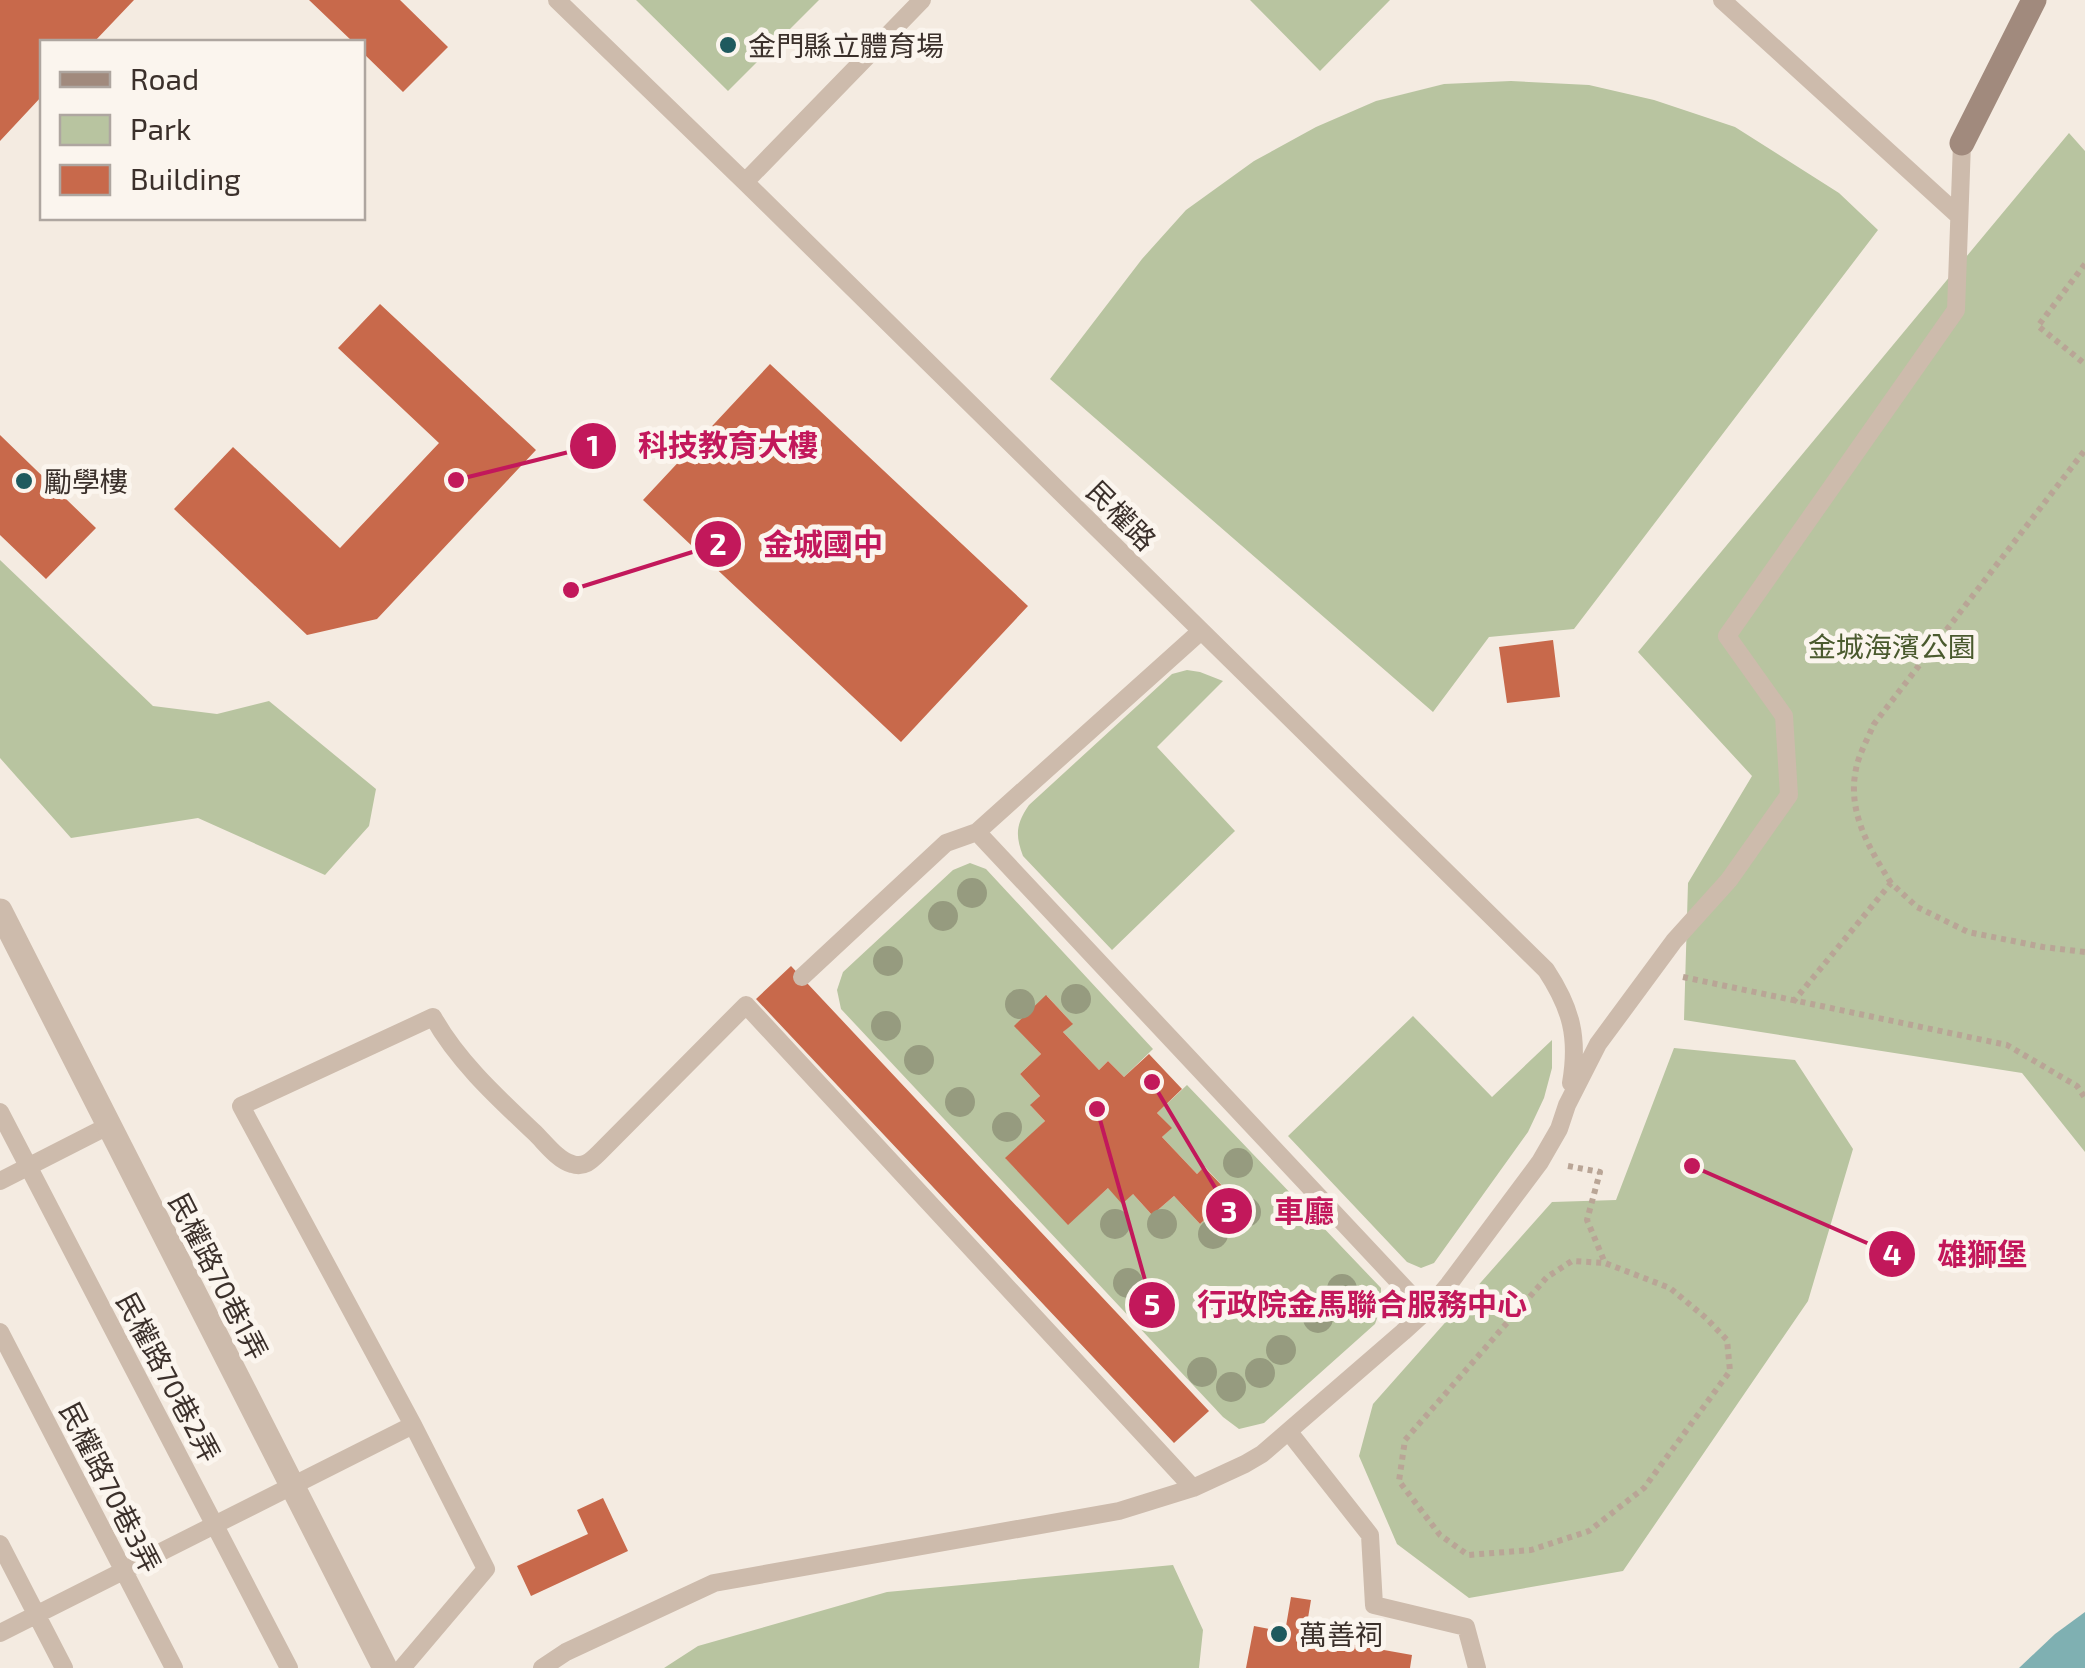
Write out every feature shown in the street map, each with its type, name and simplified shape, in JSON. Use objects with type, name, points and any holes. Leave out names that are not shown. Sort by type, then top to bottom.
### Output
[{"type":"street","points":[[1962,143],[2034,0]]},
{"type":"street","name":"民權路70巷1弄","points":[[0,912],[385,1668]]},
{"type":"lane","name":"民權路","points":[[557,0],[1546,970],[1562,994],[1571,1018],[1575,1047],[1567,1105]]},
{"type":"lane","points":[[746,182],[922,0]]},
{"type":"lane","points":[[1722,0],[1959,216]]},
{"type":"lane","points":[[542,1668],[566,1652],[714,1583],[1102,1514],[1193,1488],[1246,1464],[1289,1432],[1426,1311],[1472,1256],[1540,1162],[1598,1044],[1674,942],[1729,880],[1790,795],[1784,716],[1726,636],[1956,310],[1962,143]]},
{"type":"lane","points":[[802,978],[946,843],[976,832],[1201,631]]},
{"type":"lane","points":[[976,832],[1426,1311]]},
{"type":"lane","points":[[402,1668],[486,1569],[241,1106],[434,1017],[474,1072],[561,1158],[574,1166],[587,1164],[746,1006],[1193,1488]]},
{"type":"lane","name":"民權路70巷2弄","points":[[0,1112],[289,1668]]},
{"type":"lane","points":[[0,1180],[108,1126]]},
{"type":"lane","name":"民權路70巷3弄","points":[[0,1332],[174,1668]]},
{"type":"lane","points":[[0,1633],[413,1425]]},
{"type":"lane","points":[[1289,1432],[1370,1535],[1374,1605],[1466,1627],[1477,1668]]},
{"type":"lane","points":[[0,1544],[64,1668]]},
{"type":"path","points":[[2085,264],[2038,326],[2085,364]]},
{"type":"path","points":[[2085,450],[1874,724],[1856,768],[1854,802],[1867,845],[1891,883],[1917,907],[1968,932],[2085,952]]},
{"type":"path","points":[[1793,1002],[1891,883]]},
{"type":"path","points":[[1652,971],[2007,1046],[2076,1086],[2085,1098]]},
{"type":"path","points":[[1540,1162],[1600,1172],[1587,1220],[1605,1263],[1670,1288],[1706,1318],[1727,1340],[1730,1370],[1644,1488],[1589,1531],[1531,1550],[1468,1555],[1440,1534],[1399,1481],[1404,1440],[1547,1277],[1572,1260],[1605,1263]]},
{"type":"green space","name":"金門縣立體育場","points":[[636,0],[819,0],[728,91]]},
{"type":"green space","points":[[1250,0],[1390,0],[1320,71]]},
{"type":"green space","points":[[1511,81],[1589,85],[1654,100],[1735,127],[1839,193],[1878,230],[1574,629],[1489,637],[1433,712],[1050,379],[1142,259],[1186,210],[1254,161],[1316,127],[1376,101],[1444,84]]},
{"type":"green space","name":"金城海濱公園","points":[[2069,133],[2085,151],[2085,1152],[2022,1073],[1684,1020],[1688,883],[1752,776],[1638,652]]},
{"type":"green space","points":[[0,560],[153,706],[217,714],[269,701],[376,789],[369,826],[325,875],[198,818],[71,838],[0,758]]},
{"type":"green space","points":[[1187,670],[1223,681],[1157,747],[1235,831],[1112,950],[1023,856],[1019,824],[1029,805],[1172,674]]},
{"type":"green space","points":[[970,863],[986,869],[1153,1049],[1124,1077],[1108,1061],[1099,1070],[1063,1032],[1072,1023],[1047,996],[1015,1026],[1041,1054],[1020,1074],[1040,1096],[1031,1106],[1045,1121],[1006,1159],[1068,1224],[1108,1188],[1133,1194],[1152,1215],[1174,1196],[1200,1224],[1231,1195],[1205,1167],[1197,1174],[1162,1137],[1171,1128],[1157,1113],[1187,1085],[1381,1288],[1381,1307],[1375,1324],[1264,1423],[1239,1429],[1223,1417],[841,1009],[837,990],[843,972],[953,870]]},
{"type":"green space","points":[[1413,1016],[1492,1097],[1552,1040],[1552,1068],[1544,1098],[1528,1132],[1434,1263],[1421,1268],[1407,1262],[1288,1136]]},
{"type":"green space","points":[[1674,1048],[1795,1060],[1853,1149],[1808,1301],[1623,1571],[1469,1598],[1397,1544],[1359,1456],[1373,1404],[1552,1202],[1616,1200]]},
{"type":"green space","points":[[1173,1565],[1203,1630],[1199,1668],[664,1668],[698,1646],[887,1592]]},
{"type":"water","points":[[2085,1612],[2085,1668],[2019,1668],[2055,1634]]},
{"type":"building","points":[[0,0],[134,0],[96,40],[40,40],[40,98],[0,141]]},
{"type":"building","points":[[309,0],[400,0],[448,47],[403,92],[365,55],[365,40],[351,40]]},
{"type":"building","points":[[380,304],[536,450],[377,619],[307,635],[174,509],[233,447],[340,548],[439,443],[338,348]]},
{"type":"building","points":[[770,364],[1028,606],[901,742],[643,500]]},
{"type":"building","name":"勵學樓","points":[[0,435],[96,528],[46,579],[0,535]]},
{"type":"building","points":[[1553,640],[1560,697],[1507,703],[1499,647]]},
{"type":"building","points":[[791,966],[1209,1411],[1174,1443],[756,999]]},
{"type":"building","points":[[1046,995],[1073,1024],[1063,1032],[1099,1070],[1108,1061],[1124,1077],[1149,1054],[1182,1089],[1157,1113],[1172,1128],[1162,1137],[1197,1174],[1204,1167],[1231,1195],[1200,1224],[1174,1196],[1152,1215],[1133,1194],[1122,1204],[1108,1188],[1068,1225],[1005,1158],[1045,1121],[1030,1105],[1040,1096],[1020,1074],[1041,1054],[1014,1026]]},
{"type":"building","points":[[603,1498],[628,1551],[531,1596],[517,1566],[588,1534],[577,1510]]},
{"type":"building","name":"萬善祠","points":[[1291,1597],[1311,1600],[1305,1636],[1412,1655],[1410,1668],[1246,1668],[1254,1626],[1285,1632]]},
{"type":"place","name":"金門縣立體育場","points":[[728,45]]},
{"type":"place","name":"科技教育大樓","points":[[456,480]]},
{"type":"place","name":"勵學樓","points":[[24,481]]},
{"type":"place","name":"金城國中","points":[[571,590]]},
{"type":"place","name":"車廳","points":[[1152,1082]]},
{"type":"place","name":"行政院金馬聯合服務中心","points":[[1097,1109]]},
{"type":"place","name":"雄獅堡","points":[[1692,1166]]},
{"type":"place","name":"萬善祠","points":[[1279,1634]]}]
